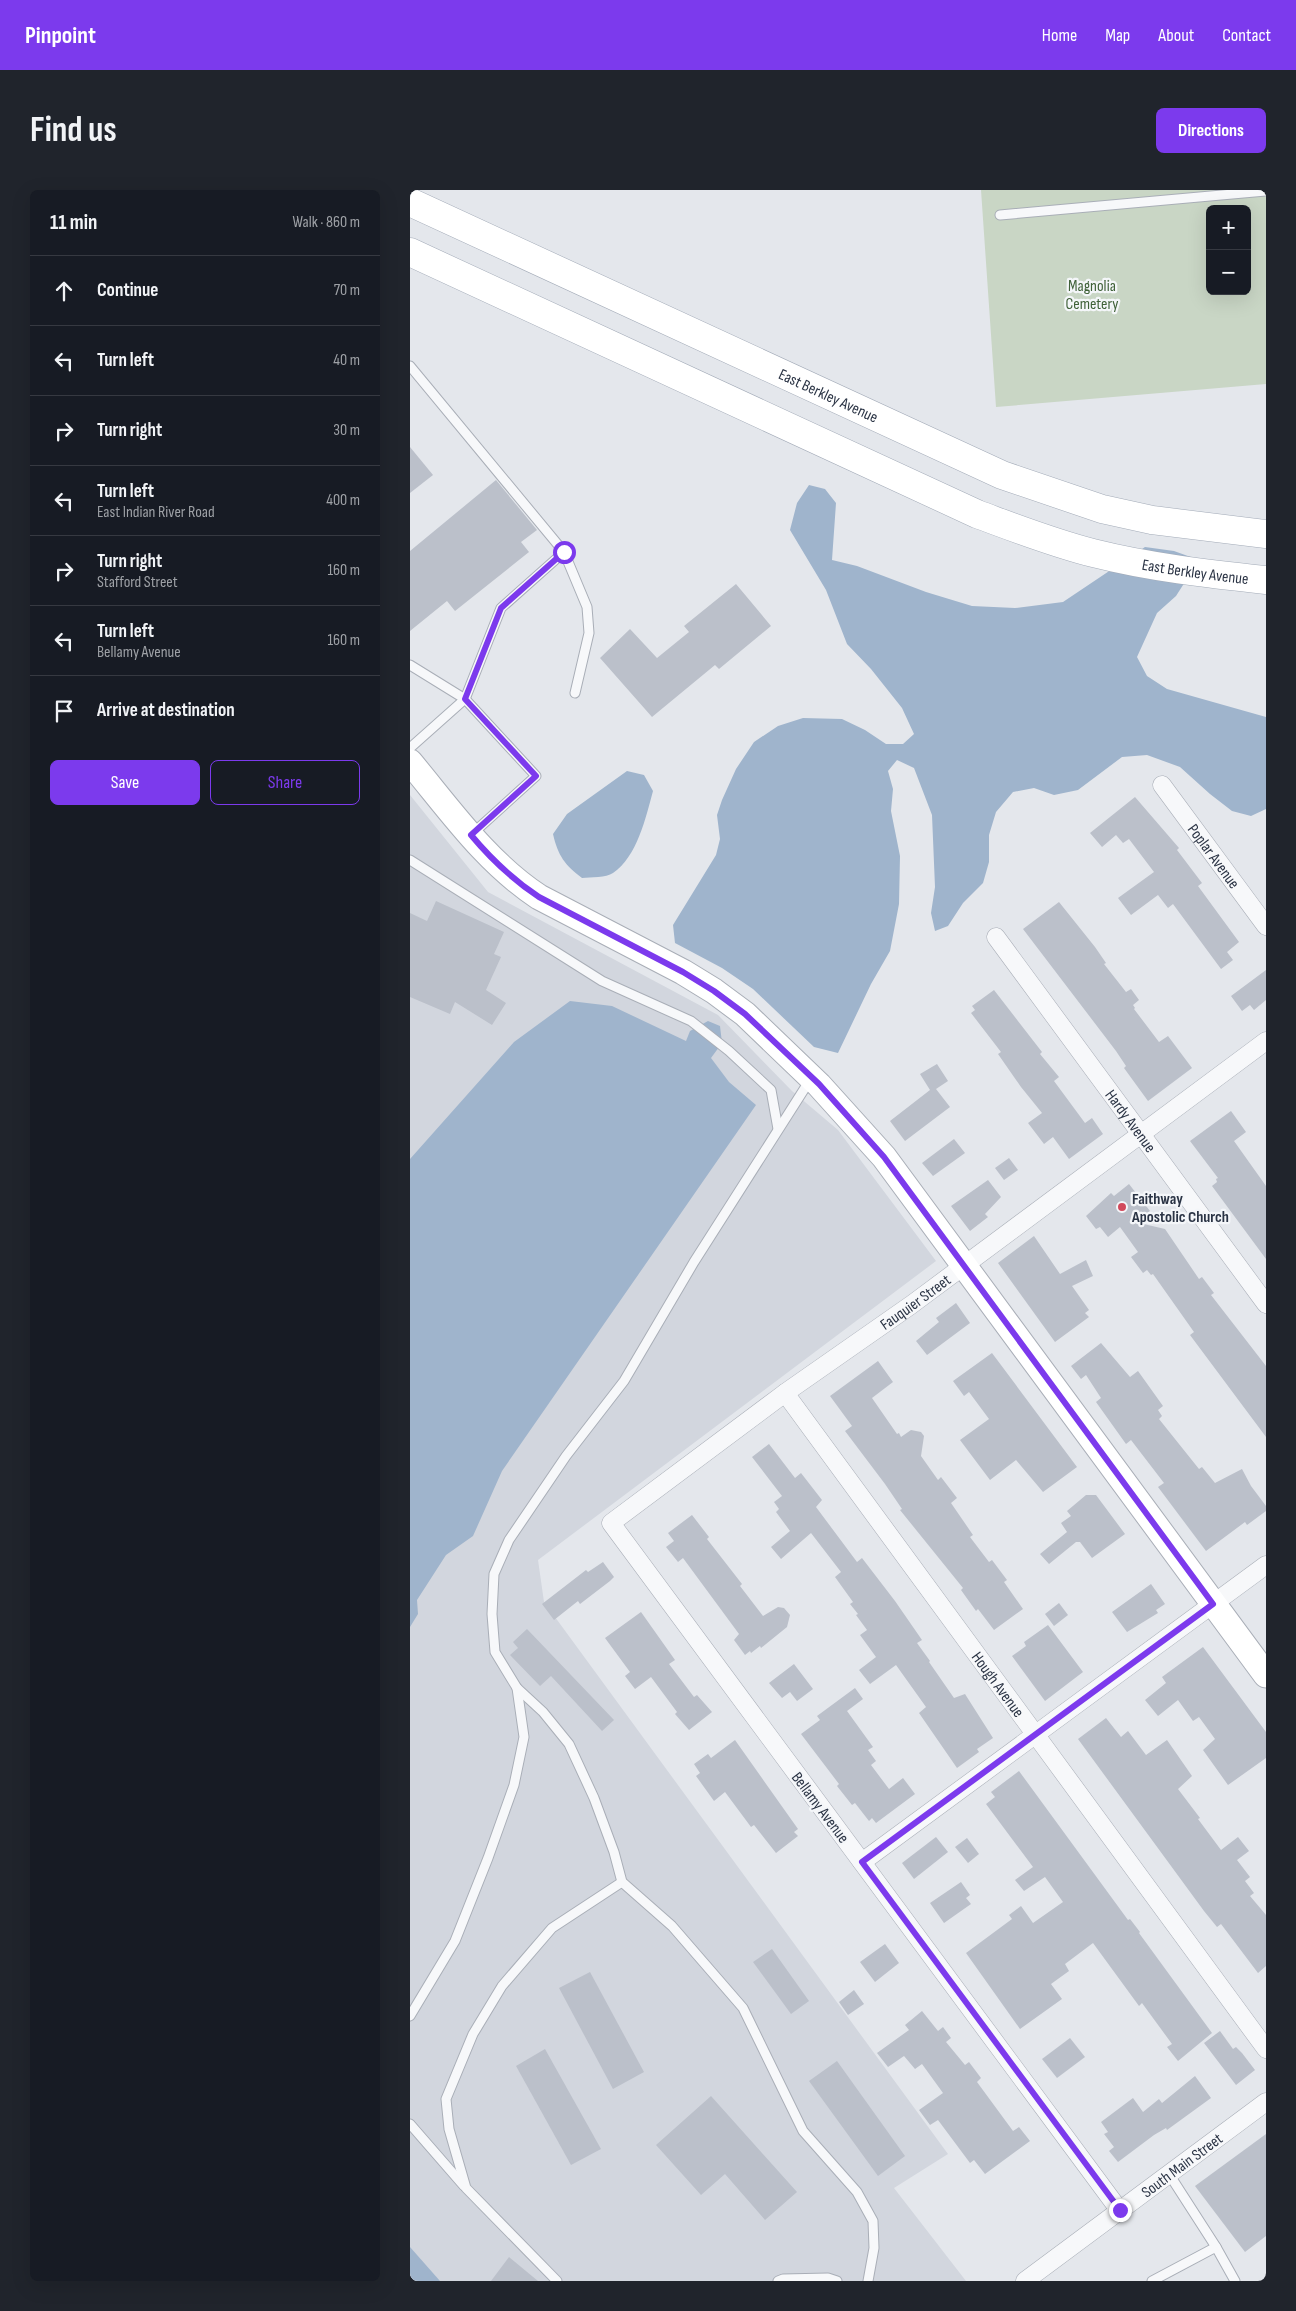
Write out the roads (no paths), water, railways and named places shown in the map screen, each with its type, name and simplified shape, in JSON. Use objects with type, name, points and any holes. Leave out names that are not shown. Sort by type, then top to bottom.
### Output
[{"type":"main road","name":"East Berkley Avenue","points":[[410,202],[1002,475],[1102,509],[1152,520],[1266,534]]},
{"type":"main road","name":"East Berkley Avenue","points":[[410,252],[977,514],[1044,539],[1093,553],[1193,572],[1263,580]]},
{"type":"street","points":[[410,762],[490,858],[518,883],[539,897],[683,972],[714,991],[745,1014],[812,1077],[884,1157],[1266,1675]]},
{"type":"street","name":"Poplar Avenue","points":[[1162,785],[1266,926]]},
{"type":"street","name":"Hardy Avenue","points":[[996,937],[1266,1304]]},
{"type":"street","name":"Fauquier Street","points":[[611,1523],[785,1393],[911,1304],[1266,1041]]},
{"type":"street","name":"Hough Avenue","points":[[785,1393],[1266,2049]]},
{"type":"street","name":"Bellamy Avenue","points":[[611,1523],[1120,2210]]},
{"type":"street","points":[[862,1862],[1036,1736],[1266,1565]]},
{"type":"street","name":"South Main Street","points":[[1026,2281],[1266,2102]]},
{"type":"lane","points":[[1000,215],[1202,193],[1266,191]]},
{"type":"lane","points":[[410,366],[564,552],[586,607],[589,633],[575,693]]},
{"type":"lane","points":[[410,748],[465,699],[501,608],[564,552]]},
{"type":"lane","points":[[410,665],[465,699],[536,776],[471,835]]},
{"type":"lane","points":[[410,860],[602,980],[691,1021],[729,1051],[771,1090],[778,1129]]},
{"type":"lane","points":[[812,1077],[694,1262],[624,1382],[566,1456],[509,1540],[494,1574],[492,1614],[494,1652],[517,1688],[543,1712],[568,1744],[594,1798],[614,1852],[622,1882],[672,1926],[743,2008],[803,2130],[857,2192],[873,2221],[874,2248],[868,2281]]},
{"type":"lane","points":[[410,2016],[455,1941],[514,1785],[524,1738],[517,1688]]},
{"type":"lane","points":[[466,2188],[449,2129],[446,2099],[473,2034],[502,1986],[552,1928],[622,1882]]},
{"type":"lane","points":[[410,2124],[466,2188],[557,2281]]},
{"type":"lane","points":[[1169,2174],[1216,2246],[1235,2281]]},
{"type":"lane","points":[[1152,2281],[1216,2246]]},
{"type":"lane","points":[[778,2281],[783,2279],[828,2278],[837,2281]]},
{"type":"water","points":[[809,485],[825,489],[836,503],[832,560],[857,566],[926,592],[972,606],[1015,608],[1063,602],[1145,547],[1174,551],[1199,560],[1176,596],[1157,613],[1137,657],[1147,676],[1167,689],[1266,717],[1266,809],[1251,816],[1232,811],[1180,767],[1147,755],[1122,757],[1078,790],[1054,795],[1034,788],[1013,792],[996,812],[989,835],[989,862],[983,883],[963,903],[948,926],[935,931],[931,913],[935,887],[932,815],[914,768],[897,760],[888,771],[893,789],[891,811],[900,856],[899,904],[890,951],[871,984],[838,1053],[814,1047],[753,989],[722,968],[675,943],[673,925],[716,855],[720,839],[717,815],[722,800],[736,769],[754,742],[778,726],[803,718],[842,719],[865,730],[886,744],[903,744],[914,734],[902,708],[871,669],[847,644],[826,590],[790,530],[797,503]]},
{"type":"water","points":[[627,771],[644,775],[653,791],[639,836],[628,857],[613,873],[602,877],[582,878],[563,859],[553,834],[567,814]]},
{"type":"water","points":[[570,1001],[612,1006],[686,1041],[690,1031],[708,1021],[720,1026],[722,1043],[711,1058],[729,1082],[756,1105],[502,1471],[473,1536],[446,1555],[417,1600],[418,1614],[410,1627],[410,1159],[514,1042]]},
{"type":"water","points":[[410,2247],[440,2281],[410,2281]]},
{"type":"place","name":"Faithway Apostolic Church","points":[[1122,1207]]},
{"type":"park label","name":"Magnolia Cemetery","points":[[1092,294]]}]
